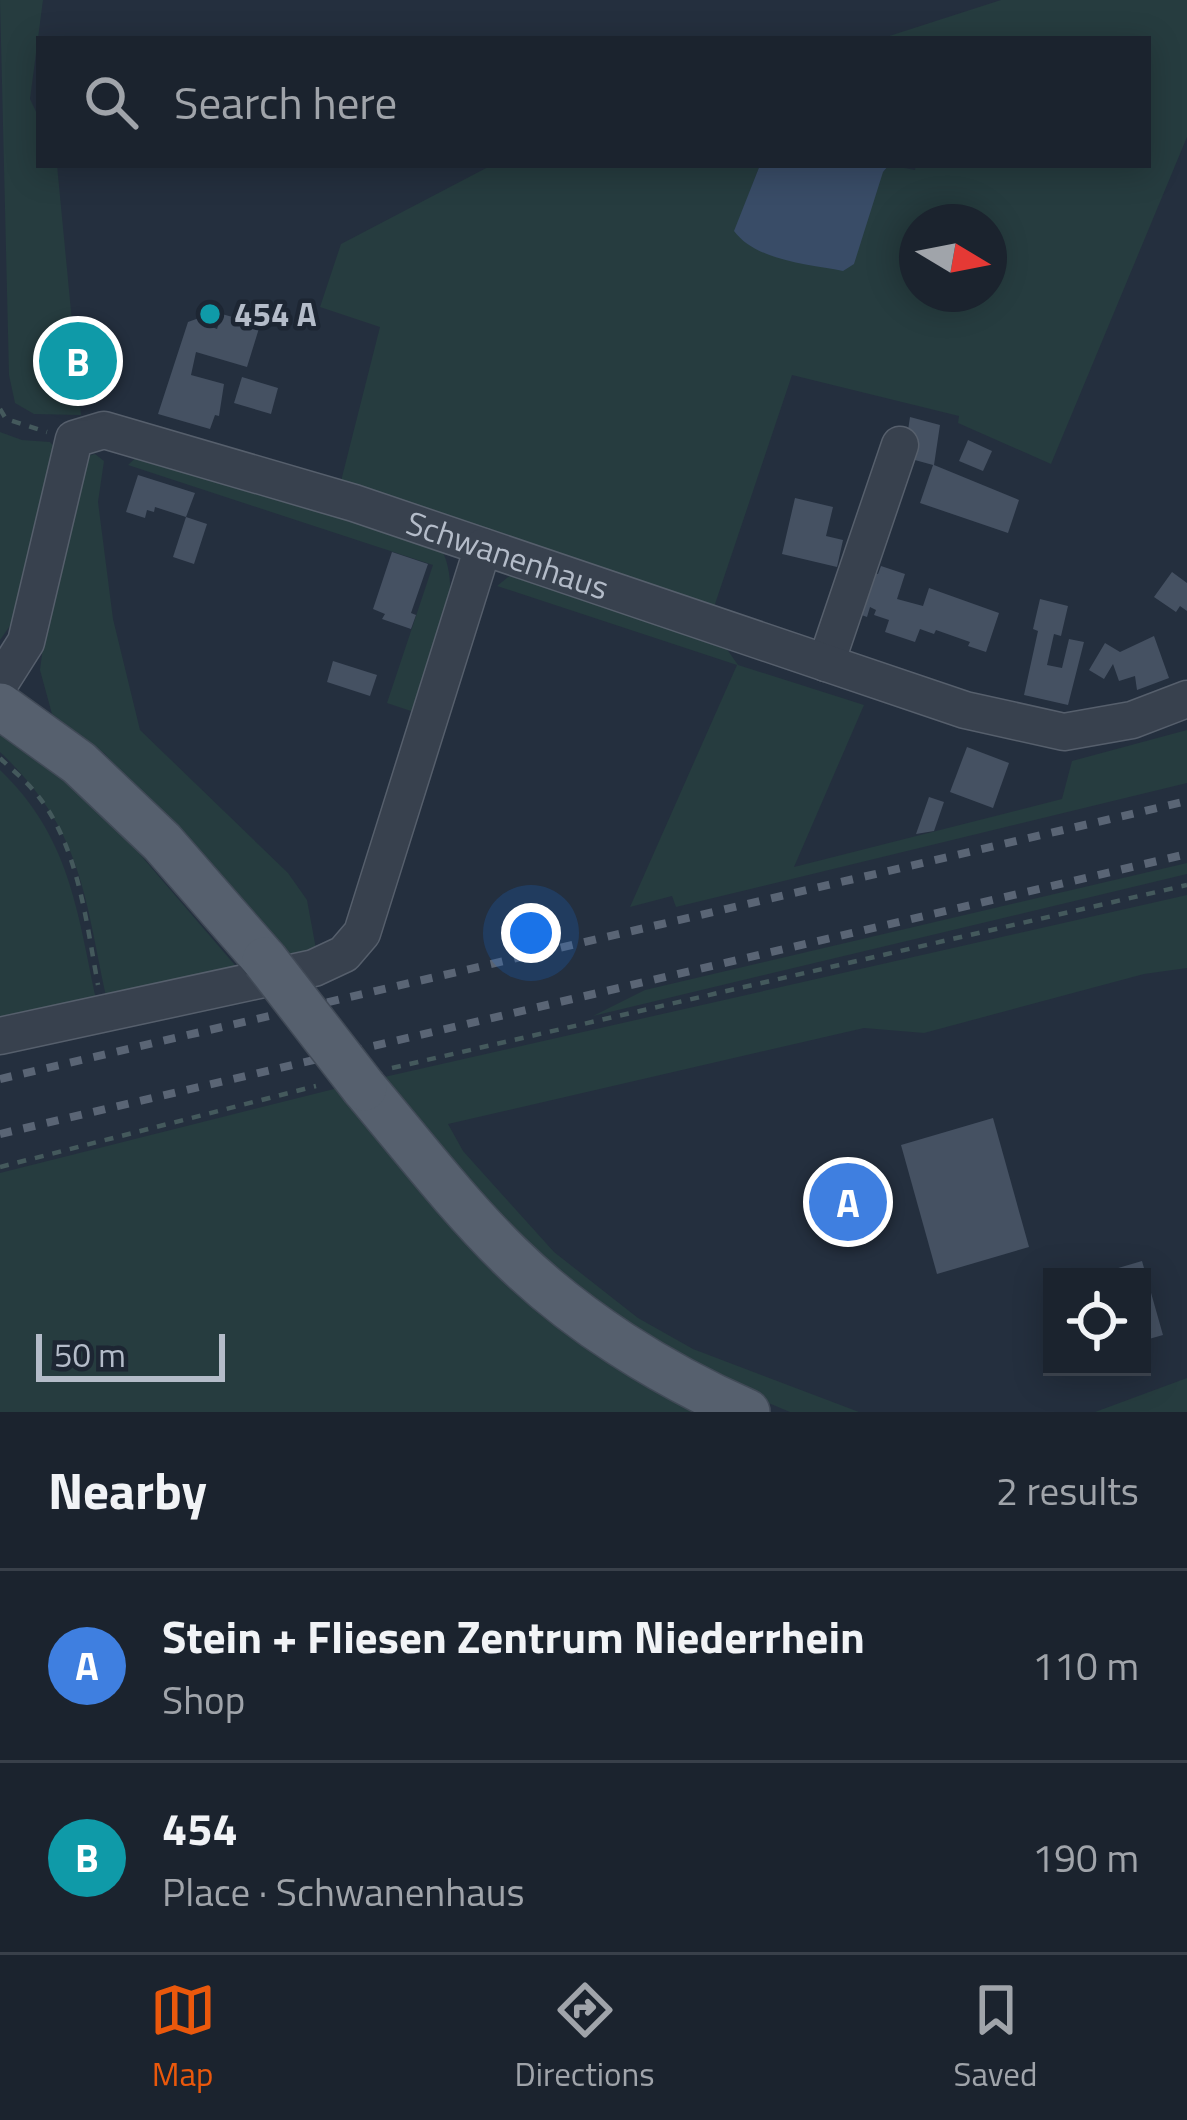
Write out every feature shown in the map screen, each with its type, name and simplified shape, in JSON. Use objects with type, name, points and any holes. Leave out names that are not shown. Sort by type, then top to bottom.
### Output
[{"type":"main road","points":[[0,706],[79,763],[146,826],[265,960],[358,1081],[468,1211],[554,1296],[655,1365],[747,1412]]},
{"type":"street","name":"Schwanenhaus","points":[[74,439],[104,430],[354,503],[965,710],[1064,732],[1132,720],[1187,698]]},
{"type":"street","points":[[0,683],[26,641],[74,439]]},
{"type":"street","points":[[826,663],[900,445]]},
{"type":"street","points":[[0,1036],[314,968],[344,954],[362,933],[483,547]]},
{"type":"path","points":[[0,409],[6,418],[26,427],[74,439]]},
{"type":"path","points":[[0,758],[36,794],[58,830],[82,895],[103,1015]]},
{"type":"path","points":[[0,1167],[1187,885]]},
{"type":"green space","points":[[0,0],[43,0],[30,99],[36,112],[36,168],[57,168],[81,415],[34,414],[15,403],[9,375]]},
{"type":"green space","points":[[1001,0],[1187,0],[1187,137],[1051,464],[958,423],[959,416],[792,375],[711,616],[339,489],[380,327],[320,307],[341,244],[486,168],[759,168],[735,231],[886,168],[1151,168],[1151,36],[889,36]]},
{"type":"green space","points":[[0,432],[50,442],[59,453],[21,610],[0,640]]},
{"type":"green space","points":[[145,449],[442,550],[450,590],[448,610],[414,712],[387,703],[433,565],[128,465]]},
{"type":"green space","points":[[95,454],[104,461],[98,502],[113,619],[140,730],[288,873],[307,900],[316,949],[279,962],[105,754],[52,714],[40,670],[44,639],[88,456]]},
{"type":"green space","points":[[513,573],[724,645],[738,665],[864,705],[794,867],[1062,799],[1072,761],[1187,730],[1187,783],[676,907],[672,896],[630,907],[737,665],[497,586]]},
{"type":"green space","points":[[0,733],[96,803],[240,971],[106,996],[75,864],[48,808],[0,752]]},
{"type":"green space","points":[[0,770],[23,795],[56,848],[75,904],[96,999],[0,1021]]},
{"type":"green space","points":[[1187,863],[1187,874],[593,1016],[645,990]]},
{"type":"green space","points":[[1187,895],[1187,968],[1144,974],[924,1033],[864,1028],[448,1124],[463,1151],[554,1252],[638,1318],[693,1349],[859,1412],[790,1412],[686,1368],[523,1249],[371,1080]]},
{"type":"green space","points":[[338,1088],[714,1412],[0,1412],[0,1173]]},
{"type":"green space","points":[[1187,1378],[1187,1412],[1095,1412]]},
{"type":"water","points":[[759,168],[886,168],[854,264],[843,271],[784,260],[756,249],[734,231]]},
{"type":"building","points":[[210,314],[207,325],[217,329],[222,314],[260,325],[247,367],[196,352],[191,375],[224,384],[219,416],[215,415],[210,429],[158,414],[188,322]]},
{"type":"building","points":[[242,377],[278,388],[271,414],[234,403]]},
{"type":"building","points":[[910,417],[940,425],[934,465],[1019,500],[1008,533],[920,503],[933,465],[904,457]]},
{"type":"building","points":[[968,440],[992,451],[983,471],[959,461]]},
{"type":"building","points":[[138,475],[195,493],[186,517],[155,507],[154,512],[147,510],[145,518],[126,512]]},
{"type":"building","points":[[795,498],[833,507],[826,536],[843,540],[837,567],[782,554]]},
{"type":"building","points":[[186,517],[207,524],[194,564],[173,557]]},
{"type":"building","points":[[392,552],[428,564],[411,613],[416,615],[411,629],[382,619],[385,614],[373,609]]},
{"type":"building","points":[[881,566],[905,574],[897,599],[923,606],[929,588],[999,613],[986,652],[936,630],[934,634],[920,629],[915,642],[885,632],[889,620],[874,615],[876,610],[870,607],[867,617],[848,610],[862,569],[878,574]]},
{"type":"building","points":[[1172,572],[1187,583],[1187,611],[1180,606],[1176,612],[1154,597]]},
{"type":"building","points":[[1040,599],[1068,606],[1061,636],[1054,634],[1047,665],[1062,668],[1069,639],[1084,642],[1068,705],[1024,695]]},
{"type":"building","points":[[1154,636],[1169,678],[1137,690],[1135,676],[1119,681],[1113,664],[1104,679],[1089,670],[1105,643],[1120,652]]},
{"type":"building","points":[[333,661],[377,675],[370,696],[327,682]]},
{"type":"building","points":[[967,747],[1009,763],[993,808],[950,792]]},
{"type":"building","points":[[929,797],[944,802],[934,831],[916,834]]},
{"type":"building","points":[[993,1118],[1029,1247],[937,1274],[901,1145]]},
{"type":"building","points":[[1142,1261],[1144,1268],[1118,1268]]},
{"type":"building","points":[[1151,1293],[1163,1335],[1151,1338]]},
{"type":"railway","points":[[0,1079],[1187,801]]},
{"type":"railway","points":[[0,1134],[1187,854]]},
{"type":"place","name":"454 A","points":[[210,314]]},
{"type":"place","name":"454","points":[[78,361]]},
{"type":"place","name":"Stein + Fliesen Zentrum Niederrhein","points":[[848,1202]]}]
